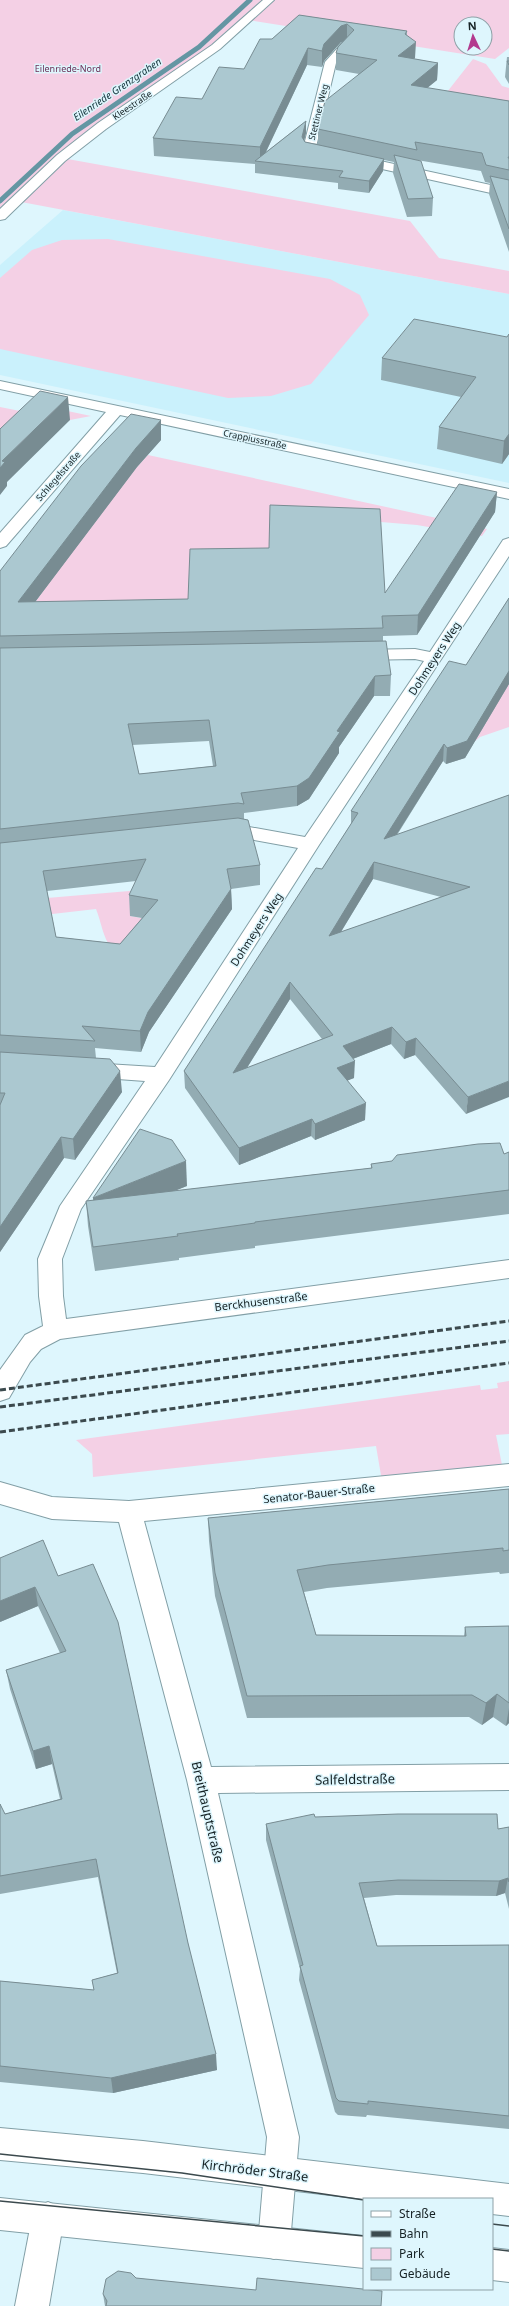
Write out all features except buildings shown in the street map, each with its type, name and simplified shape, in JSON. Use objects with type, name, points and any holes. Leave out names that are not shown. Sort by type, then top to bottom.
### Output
[{"type":"street","name":"Kleestraße","points":[[0,216],[61,158],[102,126],[216,47],[270,0]]},
{"type":"street","name":"Stettiner Weg","points":[[346,45],[331,62],[309,150],[509,193]]},
{"type":"street","name":"Crappiusstraße","points":[[0,385],[509,494]]},
{"type":"street","name":"Schlegelstraße","points":[[0,543],[117,409]]},
{"type":"street","name":"Dohmeyers Weg","points":[[56,1330],[51,1296],[50,1259],[71,1206],[161,1075],[310,844],[435,658],[509,543]]},
{"type":"street","points":[[344,655],[415,654],[435,658]]},
{"type":"street","points":[[206,834],[238,831],[310,844]]},
{"type":"street","points":[[69,1069],[161,1075]]},
{"type":"street","name":"Berckhusenstraße","points":[[0,1391],[22,1355],[33,1342],[56,1330],[86,1324],[509,1269]]},
{"type":"street","name":"Senator-Bauer-Straße","points":[[129,1512],[509,1475]]},
{"type":"street","points":[[0,1493],[52,1508],[129,1512]]},
{"type":"street","name":"Breithauptstraße","points":[[129,1512],[201,1780],[283,2137],[274,2243]]},
{"type":"street","name":"Salfeldstraße","points":[[201,1780],[509,1777]]},
{"type":"street","name":"Kirchröder Straße","points":[[0,2144],[115,2154],[280,2172],[493,2198]]},
{"type":"street","name":"Kirchröder Straße","points":[[493,2198],[509,2200]]},
{"type":"street","points":[[0,2214],[363,2252]]},
{"type":"street","points":[[32,2306],[48,2218]]},
{"type":"street","points":[[493,2264],[509,2266]]},
{"type":"shaded area","points":[[63,210],[509,294],[509,483],[0,375],[0,265]]},
{"type":"green space","name":"Eilenriede-Nord","points":[[0,0],[509,0],[509,48],[495,59],[476,56],[493,56],[493,16],[453,16],[453,52],[248,20],[62,158],[410,221],[439,258],[509,271],[509,294],[16,201],[0,216]]},
{"type":"green space","points":[[473,59],[486,64],[502,86],[509,88],[509,108],[440,101]]},
{"type":"green space","points":[[108,239],[330,279],[360,295],[369,315],[311,384],[271,396],[228,398],[0,349],[0,278],[32,250],[62,240]]},
{"type":"green space","points":[[30,403],[91,416],[70,420],[0,455],[0,407],[20,411]]},
{"type":"green space","points":[[148,455],[487,529],[482,536],[417,525],[272,513],[269,571],[189,619],[31,608],[113,493]]},
{"type":"green space","points":[[509,679],[509,727],[480,737],[468,747]]},
{"type":"green space","points":[[141,890],[130,916],[163,922],[112,949],[104,935],[96,909],[0,920],[0,902]]},
{"type":"green space","points":[[509,1381],[509,1434],[496,1435],[504,1475],[383,1487],[376,1446],[93,1477],[92,1454],[76,1440],[480,1385],[481,1390],[498,1388],[497,1383]]},
{"type":"waterway","name":"Eilenriede Grenzgraben","points":[[0,201],[72,134],[199,47],[250,0]]},
{"type":"tram line","points":[[0,2154],[182,2173],[363,2200]]},
{"type":"tram line","points":[[0,2201],[363,2236]]},
{"type":"tram line","points":[[493,2224],[509,2226]]},
{"type":"tram line","points":[[493,2249],[509,2251]]},
{"type":"railway","points":[[0,1390],[509,1321]]},
{"type":"railway","points":[[0,1407],[509,1341]]},
{"type":"railway","points":[[0,1432],[509,1363]]}]
